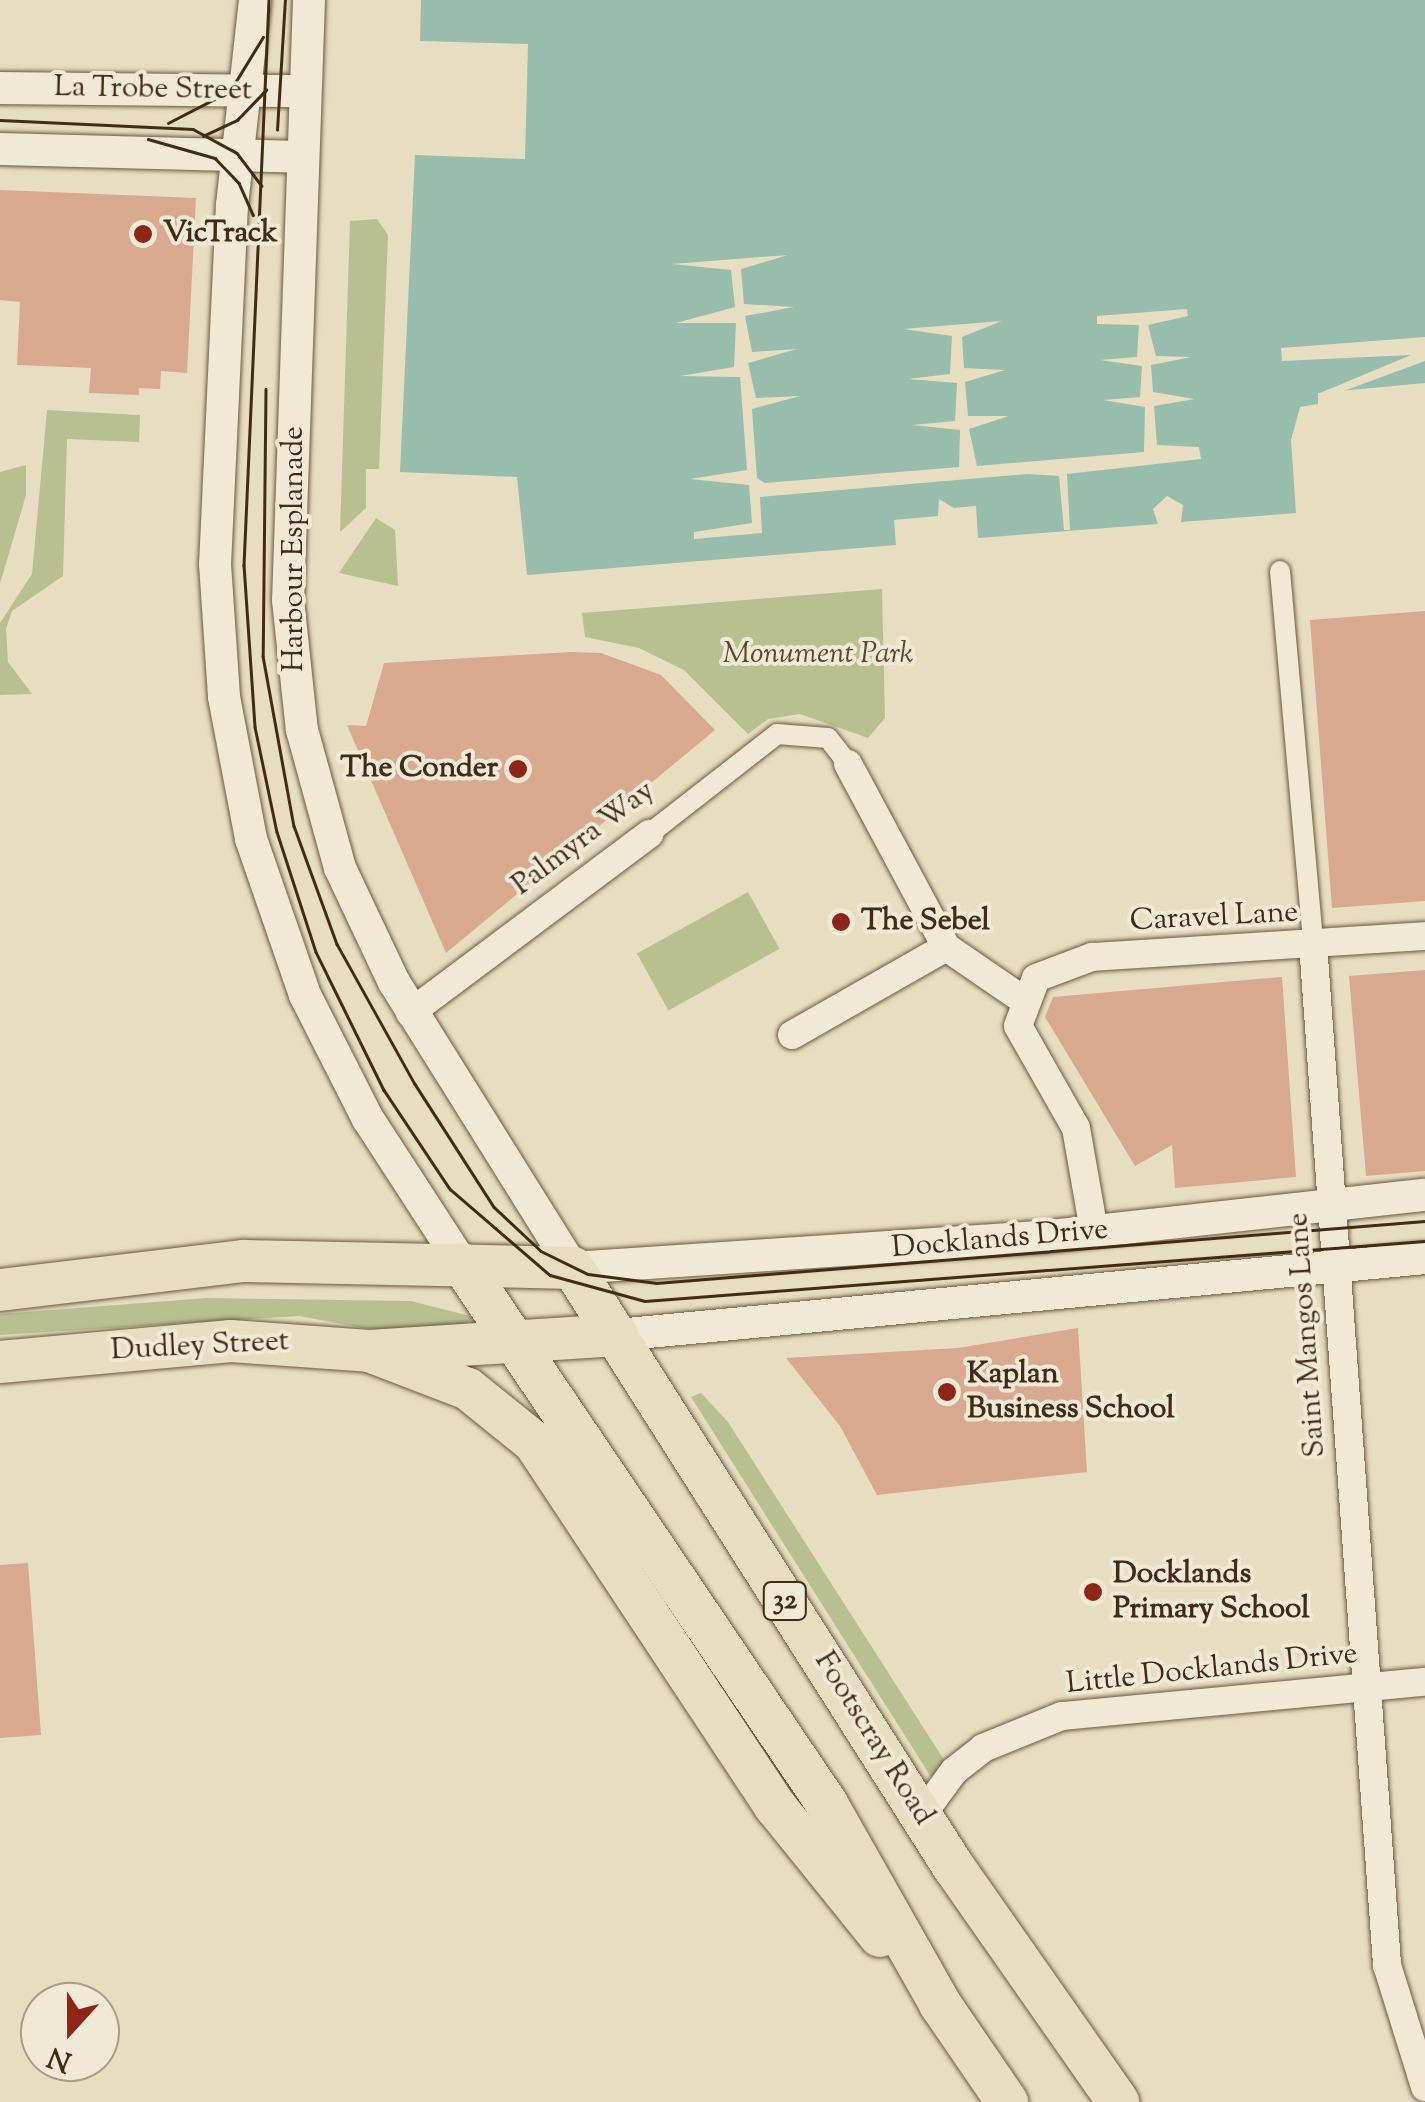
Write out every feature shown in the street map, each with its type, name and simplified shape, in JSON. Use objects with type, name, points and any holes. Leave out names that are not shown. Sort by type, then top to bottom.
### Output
[{"type":"main road","points":[[0,1290],[244,1260],[573,1268]]},
{"type":"main road","points":[[462,1264],[519,1341],[828,1804],[940,2004],[1007,2102]]},
{"type":"main road","name":"Footscray Road","points":[[573,1268],[921,1816],[1118,2102]]},
{"type":"main road","name":"Dudley Street","points":[[0,1362],[246,1340],[369,1351],[618,1335]]},
{"type":"main road","points":[[369,1351],[468,1389],[534,1442],[806,1850],[940,2004]]},
{"type":"street","points":[[255,0],[237,155],[215,594],[234,754],[268,899],[320,1030],[462,1264]]},
{"type":"street","name":"Harbour Esplanade","points":[[308,0],[288,600],[297,706],[340,868],[410,1014],[573,1268]]},
{"type":"street","name":"La Trobe Street","points":[[0,88],[305,92]]},
{"type":"street","name":"La Trobe Street","points":[[0,150],[301,157]]},
{"type":"street","name":"Saint Mangos Lane","points":[[1280,572],[1372,1686],[1387,1965],[1425,2088]]},
{"type":"street","name":"Palmyra Way","points":[[410,1014],[776,734],[828,738],[848,764]]},
{"type":"street","points":[[848,764],[946,947],[1022,999],[1020,1034],[1082,1144],[1094,1231]]},
{"type":"street","name":"Caravel Lane","points":[[1022,999],[1044,973],[1081,959],[1425,936]]},
{"type":"street","points":[[792,1035],[946,947]]},
{"type":"street","name":"Docklands Drive","points":[[573,1268],[1094,1231],[1332,1208],[1425,1194]]},
{"type":"street","name":"Docklands Drive","points":[[618,1335],[1425,1258]]},
{"type":"street","name":"Little Docklands Drive","points":[[921,1816],[954,1770],[984,1748],[1062,1716],[1425,1682]]},
{"type":"green space","points":[[377,219],[388,235],[379,469],[366,469],[366,508],[340,532],[350,221]]},
{"type":"green space","points":[[47,410],[140,415],[139,442],[67,439],[63,576],[12,611],[6,629],[8,662],[32,694],[0,695],[0,623],[32,574]]},
{"type":"green space","points":[[26,465],[26,495],[0,584],[0,472]]},
{"type":"green space","points":[[376,518],[395,530],[398,586],[339,573]]},
{"type":"green space","name":"Monument Park","points":[[882,589],[885,718],[868,738],[800,714],[768,719],[748,734],[684,670],[639,648],[585,637],[582,613]]},
{"type":"green space","points":[[748,892],[780,949],[668,1010],[637,954]]},
{"type":"green space","points":[[207,1298],[411,1301],[474,1317],[457,1331],[406,1336],[299,1316],[0,1335],[0,1314]]},
{"type":"green space","points":[[701,1393],[728,1422],[946,1763],[931,1777],[691,1397]]},
{"type":"shaded area","points":[[421,0],[1425,0],[1425,383],[1318,393],[1318,404],[1300,407],[1291,440],[1296,513],[1181,522],[1183,505],[1167,496],[1153,509],[1158,524],[978,538],[976,506],[954,508],[939,499],[938,516],[894,520],[896,545],[527,575],[517,477],[400,472],[415,155],[525,159],[528,44],[420,41]]},
{"type":"pier","points":[[788,255],[741,269],[744,304],[794,307],[745,316],[752,352],[797,349],[748,363],[756,398],[800,396],[752,409],[757,478],[765,483],[959,467],[960,430],[912,425],[955,421],[957,383],[908,379],[950,374],[952,336],[903,329],[1002,321],[962,337],[964,368],[1005,370],[965,382],[968,416],[1009,416],[969,429],[977,466],[1144,452],[1145,407],[1103,400],[1140,397],[1142,366],[1100,360],[1137,357],[1139,325],[1097,324],[1097,316],[1187,309],[1188,316],[1148,325],[1156,356],[1191,357],[1151,365],[1153,392],[1195,399],[1154,406],[1157,445],[1199,447],[1201,459],[1067,474],[1070,530],[1064,530],[1059,476],[1028,474],[760,497],[762,533],[694,539],[694,532],[752,523],[749,485],[690,479],[747,470],[740,377],[680,376],[734,367],[736,323],[676,323],[735,307],[731,270],[672,264]]},
{"type":"pier","points":[[1425,337],[1425,361],[1341,392],[1320,393],[1411,355],[1282,361],[1281,348]]},
{"type":"building","points":[[0,190],[196,198],[187,373],[161,371],[160,389],[139,388],[139,395],[89,393],[91,368],[17,365],[20,302],[0,300]]},
{"type":"building","points":[[1425,611],[1425,901],[1332,908],[1310,620]]},
{"type":"building","name":"The Conder","points":[[601,653],[661,675],[715,730],[446,953],[347,725],[366,726],[384,663]]},
{"type":"building","points":[[1425,970],[1425,1171],[1366,1176],[1349,976]]},
{"type":"building","points":[[1282,977],[1296,1177],[1175,1188],[1172,1145],[1135,1166],[1045,1017],[1053,997]]},
{"type":"building","name":"Kaplan Business School","points":[[1078,1328],[1087,1472],[877,1495],[840,1426],[786,1358],[958,1348]]},
{"type":"building","points":[[28,1563],[41,1735],[0,1738],[0,1565]]},
{"type":"tram line","points":[[269,0],[244,565],[255,727],[277,832],[316,952],[384,1090],[450,1189],[550,1275],[645,1301],[1425,1241]]},
{"type":"tram line","points":[[277,130],[285,0]]},
{"type":"tram line","points":[[168,123],[230,91],[263,37]]},
{"type":"tram line","points":[[203,136],[237,120],[266,90]]},
{"type":"tram line","points":[[0,120],[193,129],[237,153],[262,186]]},
{"type":"tram line","points":[[148,139],[215,158],[239,183],[253,215]]},
{"type":"tram line","points":[[266,389],[263,656],[294,826],[337,944],[415,1084],[494,1207],[541,1251],[588,1274],[656,1283],[1425,1221]]},
{"type":"place","name":"VicTrack","points":[[143,234]]},
{"type":"place","name":"The Conder","points":[[518,769]]},
{"type":"place","name":"The Sebel","points":[[841,922]]},
{"type":"place","name":"Kaplan Business School","points":[[947,1392]]},
{"type":"place","name":"Docklands Primary School","points":[[1093,1592]]}]
